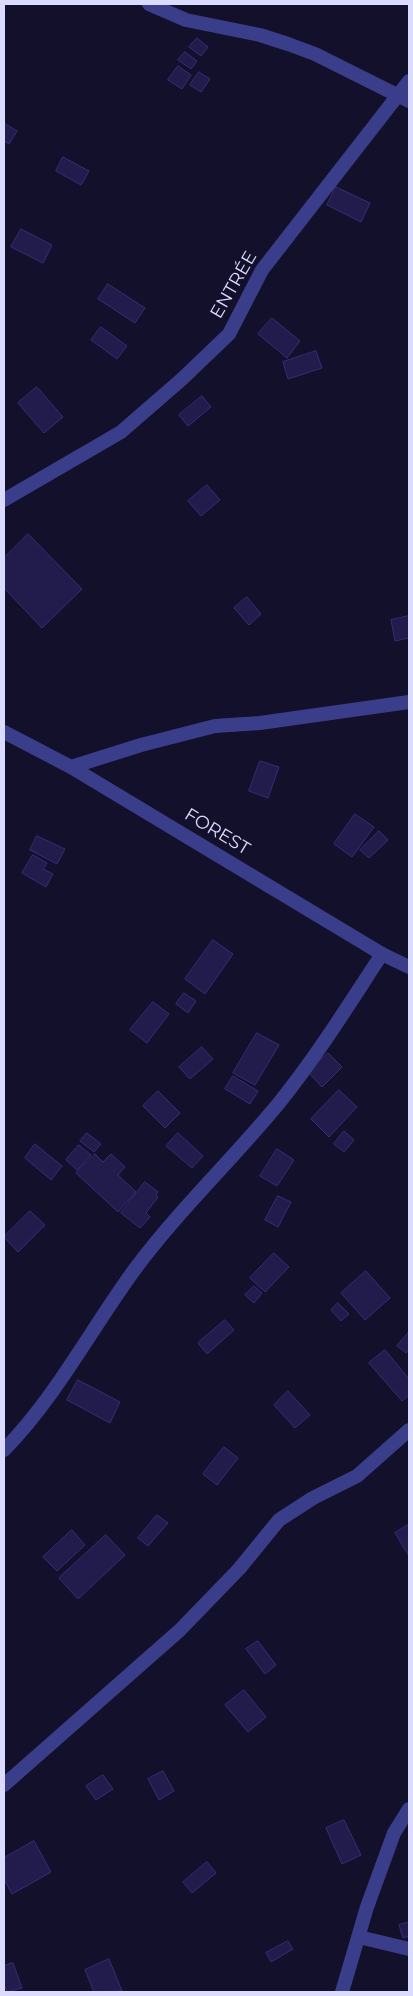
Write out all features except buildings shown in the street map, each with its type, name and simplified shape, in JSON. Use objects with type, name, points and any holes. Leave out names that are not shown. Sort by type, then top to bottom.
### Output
[{"type":"street","points":[[149,4],[186,20],[260,35],[288,44],[404,98]]},
{"type":"street","name":"ENTRÉE","points":[[4,500],[121,432],[182,379],[229,334],[262,270],[404,98],[409,81]]},
{"type":"street","points":[[71,767],[141,745],[215,726],[260,722],[409,702]]},
{"type":"street","name":"FOREST","points":[[4,732],[71,767],[382,954],[409,967]]},
{"type":"street","points":[[4,1450],[27,1426],[136,1269],[176,1218],[243,1146],[280,1101],[317,1052],[382,954]]},
{"type":"street","points":[[4,1785],[180,1630],[240,1568],[279,1520],[314,1498],[357,1476],[409,1430]]},
{"type":"street","points":[[342,1992],[358,1936],[394,1833],[409,1809]]},
{"type":"street","points":[[358,1936],[409,1949]]}]
